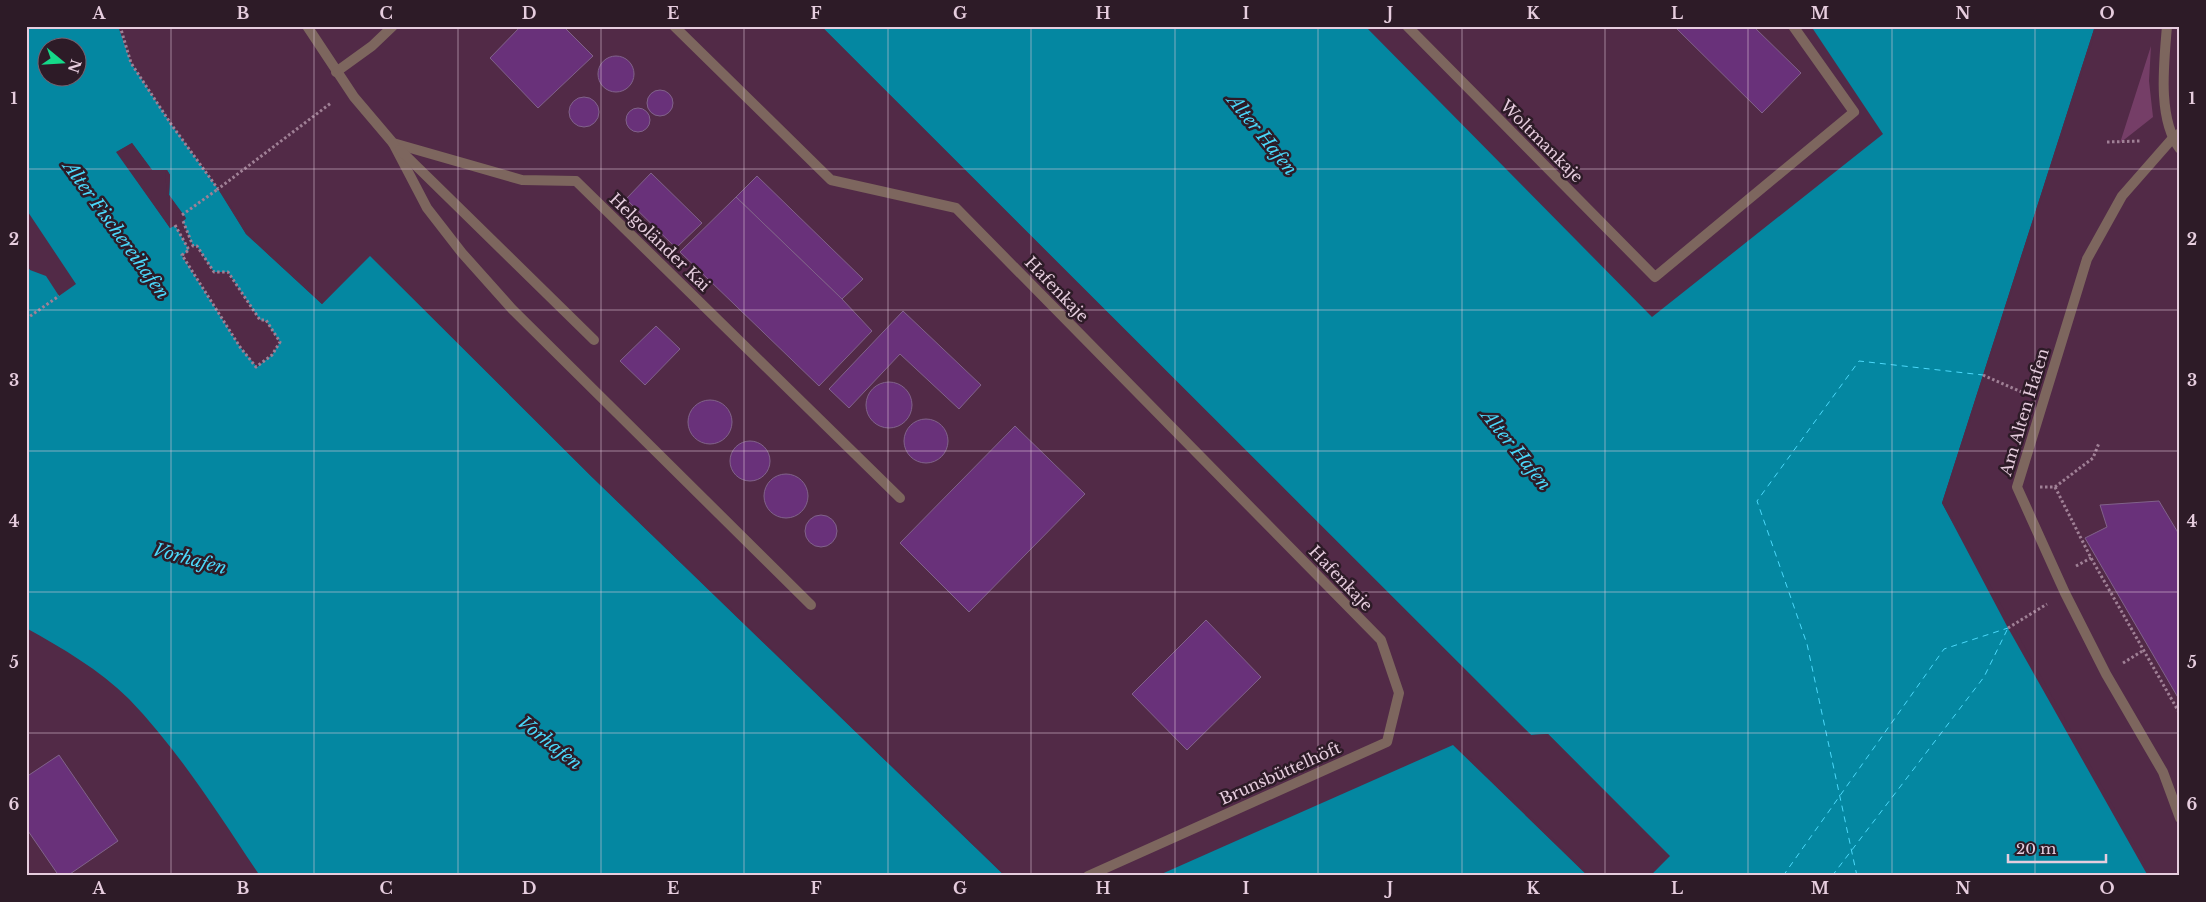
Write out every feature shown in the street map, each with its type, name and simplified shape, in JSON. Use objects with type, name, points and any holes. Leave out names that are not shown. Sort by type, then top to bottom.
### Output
[{"type":"street","points":[[307,26],[354,97],[393,143],[594,340]]},
{"type":"street","points":[[336,72],[372,46],[392,26]]},
{"type":"street","name":"Hafenkaje","points":[[674,26],[831,180],[956,208],[1381,640]]},
{"type":"street","name":"Woltmankaje","points":[[1407,26],[1655,277],[1854,112],[1793,26]]},
{"type":"street","points":[[2167,26],[2162,83],[2180,150]]},
{"type":"street","name":"Am Alten Hafen","points":[[2176,136],[2122,196],[2087,259],[2016,487],[2065,593],[2106,674],[2163,772],[2180,818]]},
{"type":"street","points":[[393,143],[427,208],[462,253],[512,309],[811,606]]},
{"type":"street","name":"Helgoländer Kai","points":[[393,143],[522,180],[576,181],[900,498]]},
{"type":"street","name":"Brunsbüttelhöft","points":[[1088,876],[1387,742],[1399,693],[1381,640]]},
{"type":"path","points":[[120,26],[131,63],[171,124],[218,189]]},
{"type":"path","points":[[182,215],[339,97]]},
{"type":"path","points":[[176,225],[189,250],[182,255],[240,347],[256,367],[272,356],[280,342],[266,320],[260,320],[228,272],[214,272],[197,246],[193,246],[183,221]]},
{"type":"path","points":[[26,319],[59,296]]},
{"type":"path","points":[[1982,375],[2043,401]]},
{"type":"path","points":[[2016,487],[2055,487],[2093,458],[2099,443]]},
{"type":"path","points":[[2055,487],[2091,558],[2180,714]]},
{"type":"path","points":[[2008,628],[2065,593]]},
{"type":"shaded area","points":[[2151,46],[2149,81],[2153,117],[2120,143]]},
{"type":"water","points":[[26,26],[118,26],[131,63],[171,124],[221,193],[246,234],[322,304],[370,255],[592,477],[1005,876],[260,876],[182,762],[148,719],[106,678],[26,628]],"holes":[[[132,143],[152,170],[167,170],[170,175],[169,195],[186,218],[183,221],[193,246],[197,246],[214,272],[228,272],[260,320],[266,321],[280,342],[272,355],[257,367],[240,347],[182,256],[189,250],[175,225],[170,228],[117,152]]]},
{"type":"water","name":"Alter Hafen","points":[[821,26],[1365,26],[1652,317],[1883,134],[1811,26],[2095,26],[1942,503],[2149,876],[1650,876],[1669,856],[1548,734],[1531,735],[1503,708]]},
{"type":"water","points":[[1453,745],[1588,876],[1157,876]]},
{"type":"pier","points":[[819,26],[1531,735],[1548,734],[1670,856],[1650,876],[1647,876],[1666,856],[1547,736],[1530,737],[1501,710]]},
{"type":"pier","points":[[2095,26],[2097,27],[1944,502],[2152,876],[2148,876],[2008,628],[1942,503]]},
{"type":"pier","points":[[132,143],[152,170],[167,170],[170,175],[169,195],[186,219],[180,222],[182,218],[167,195],[165,172],[150,172],[132,146],[120,153],[171,225],[178,224],[170,228],[116,152]]},
{"type":"pier","points":[[220,188],[248,233],[322,300],[368,254],[372,253],[593,475],[1007,876],[592,477],[370,256],[322,304],[246,234],[218,189]]},
{"type":"pier","points":[[28,212],[76,284],[59,296],[46,276],[30,270],[26,265],[29,251],[26,246],[26,213]]},
{"type":"pier","points":[[1452,743],[1455,743],[1591,876],[1588,876]]},
{"type":"building","points":[[521,26],[563,26],[593,56],[538,108],[490,58]]},
{"type":"building","points":[[1674,26],[1753,26],[1801,73],[1762,113]]},
{"type":"building","points":[[616,56],[623,57],[629,61],[633,67],[633,81],[629,87],[623,91],[616,92],[609,91],[603,87],[599,81],[598,74],[599,67],[603,61],[609,57]]},
{"type":"building","points":[[660,90],[669,94],[673,103],[669,112],[660,116],[651,112],[647,103],[651,94]]},
{"type":"building","points":[[584,97],[595,101],[599,112],[595,123],[584,127],[573,123],[569,112],[573,101]]},
{"type":"building","points":[[638,108],[647,111],[650,120],[647,129],[638,132],[629,129],[626,120],[629,111]]},
{"type":"building","points":[[651,173],[702,223],[676,248],[626,199]]},
{"type":"building","points":[[757,176],[863,279],[842,299],[736,197]]},
{"type":"building","points":[[736,197],[842,299],[872,331],[819,386],[680,252]]},
{"type":"building","points":[[903,311],[981,385],[959,409],[900,354],[849,408],[829,389]]},
{"type":"building","points":[[656,326],[680,349],[645,385],[620,361]]},
{"type":"building","points":[[889,382],[902,386],[908,392],[912,405],[908,418],[902,424],[889,428],[876,424],[870,418],[866,405],[870,392],[876,386]]},
{"type":"building","points":[[706,400],[714,400],[726,406],[732,422],[726,438],[714,444],[706,444],[694,438],[688,426],[688,418],[694,406]]},
{"type":"building","points":[[926,419],[938,423],[944,429],[948,441],[944,453],[938,459],[926,463],[914,459],[908,453],[904,441],[908,429],[914,423]]},
{"type":"building","points":[[1015,426],[1085,494],[969,612],[900,543]]},
{"type":"building","points":[[750,441],[764,447],[770,461],[764,475],[750,481],[736,475],[730,461],[736,447]]},
{"type":"building","points":[[786,474],[798,478],[804,484],[808,496],[804,508],[798,514],[786,518],[774,514],[768,508],[764,496],[768,484],[774,478]]},
{"type":"building","points":[[2159,501],[2180,536],[2180,701],[2085,538],[2107,527],[2100,505]]},
{"type":"building","points":[[821,515],[827,516],[832,520],[836,525],[836,537],[832,542],[827,546],[821,547],[815,546],[810,542],[806,537],[805,531],[806,525],[810,520],[815,516]]},
{"type":"building","points":[[1206,620],[1261,677],[1187,750],[1132,694]]},
{"type":"building","points":[[59,755],[118,841],[67,876],[59,876],[26,828],[26,777]]},
{"type":"ferry route","points":[[1857,876],[1807,644],[1757,501],[1859,361],[1983,375]]},
{"type":"ferry route","points":[[1783,876],[1944,649],[2008,628]]},
{"type":"ferry route","points":[[1832,876],[1984,677],[2008,628]]},
{"type":"water label","name":"Alter Fischereihafen","points":[[116,230]]},
{"type":"water label","name":"Vorhafen","points":[[190,559]]},
{"type":"water label","name":"Vorhafen","points":[[550,743]]}]
